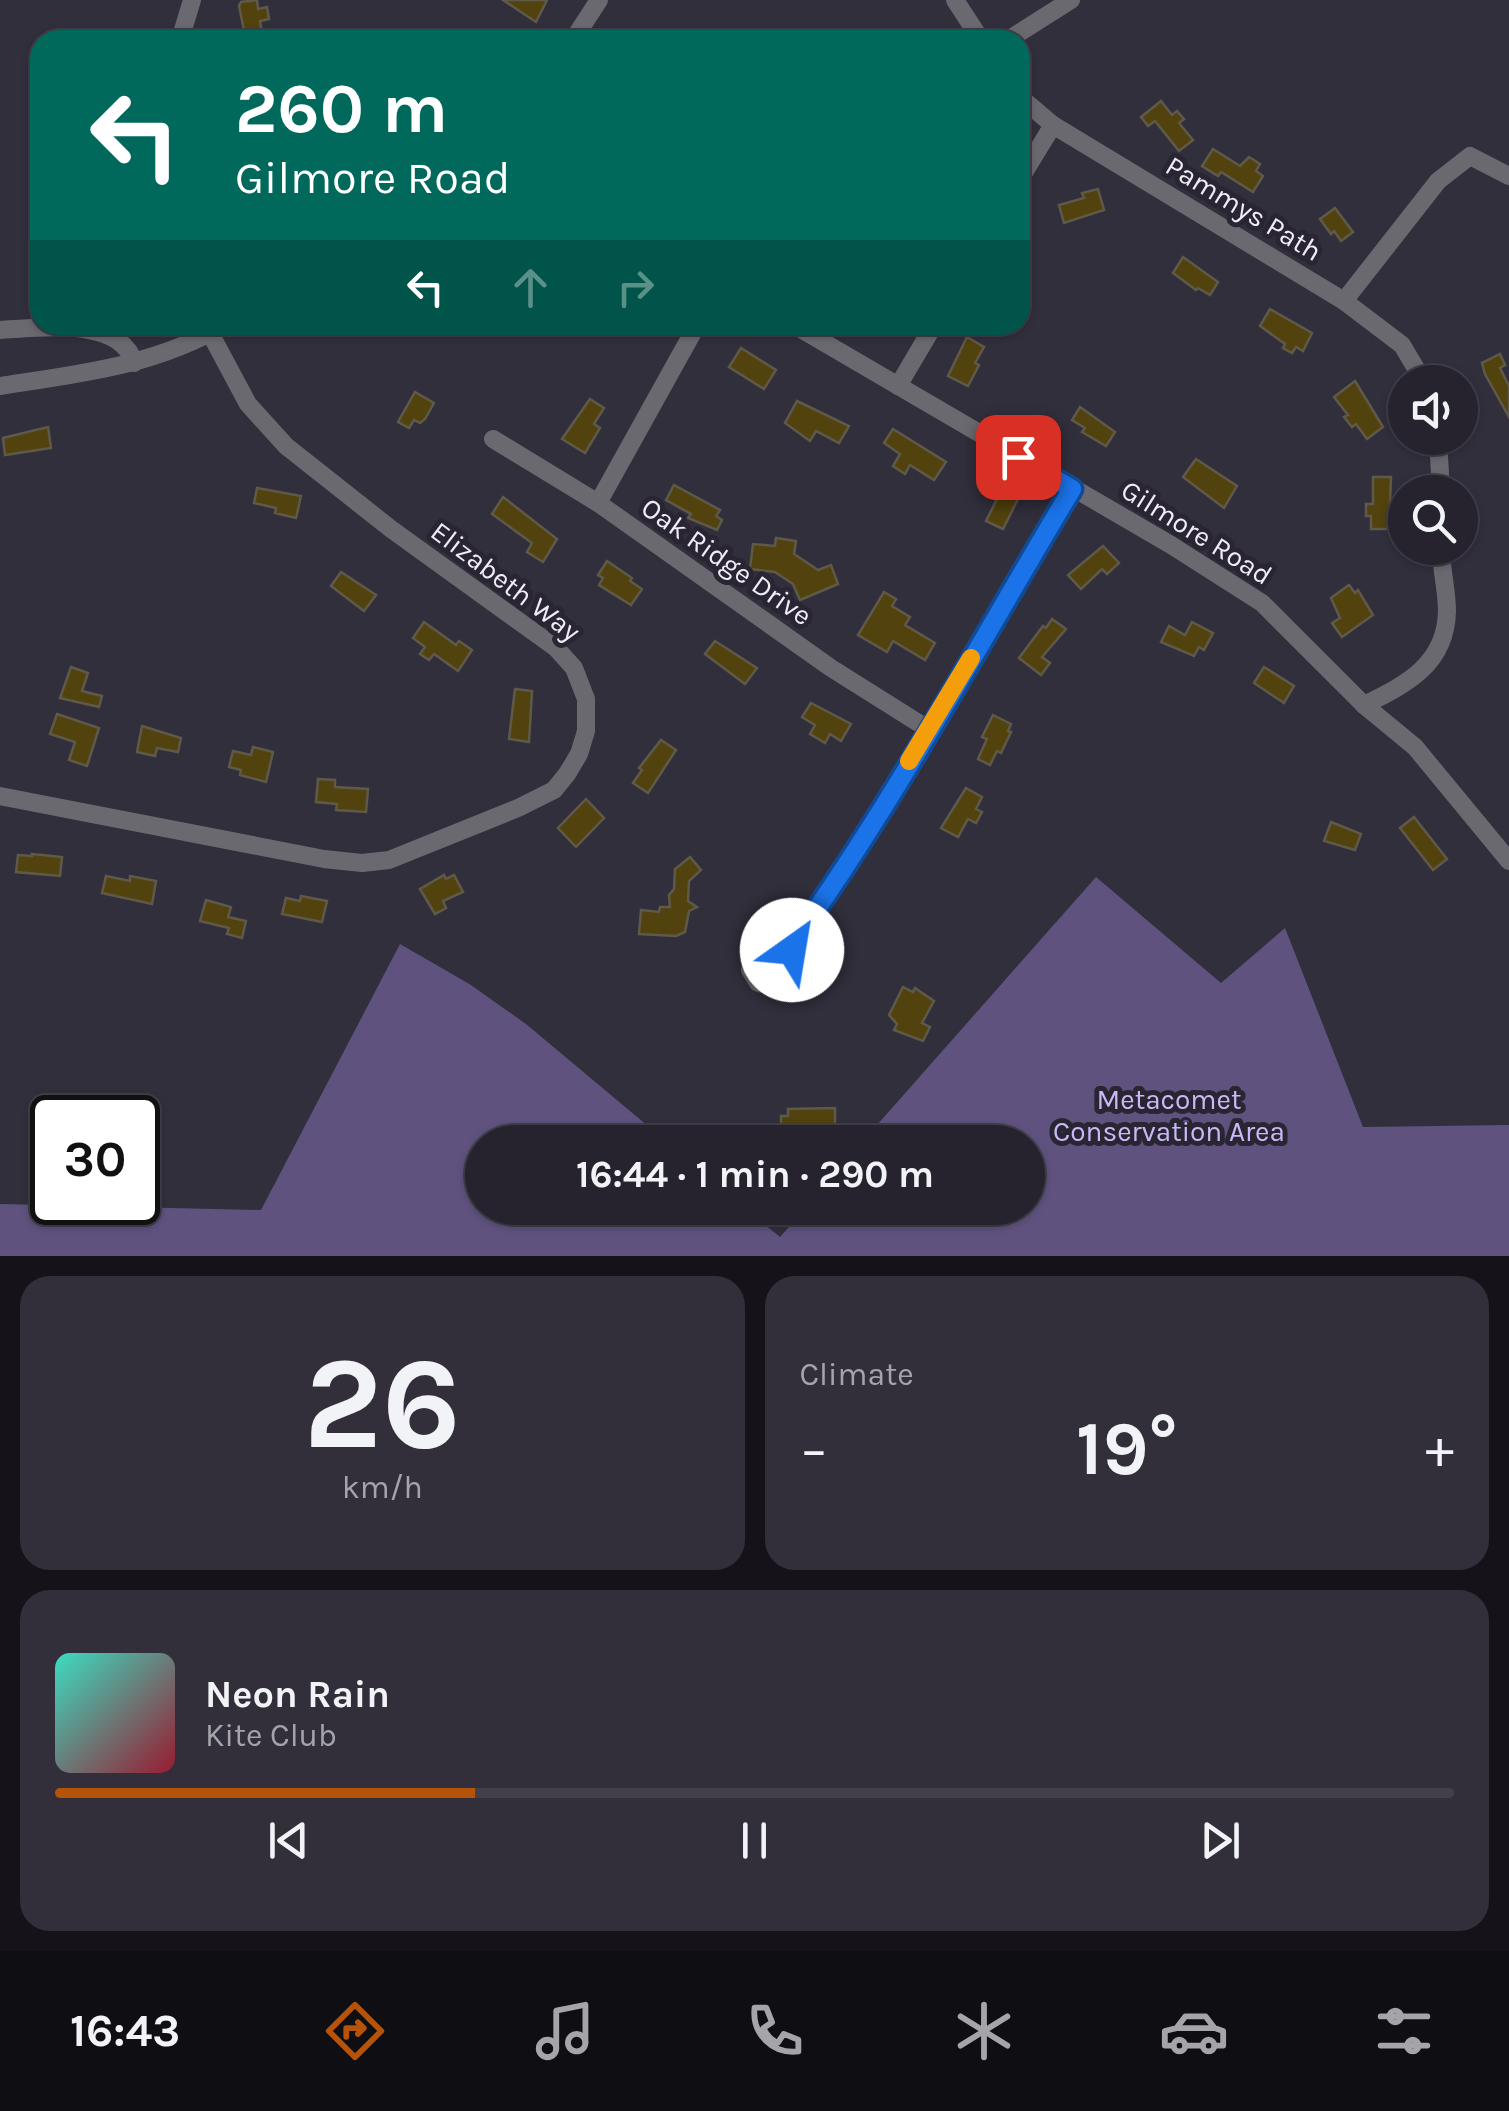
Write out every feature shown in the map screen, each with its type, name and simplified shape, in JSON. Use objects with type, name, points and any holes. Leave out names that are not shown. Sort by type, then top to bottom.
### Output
[{"type":"street","points":[[183,30],[192,0]]},
{"type":"street","points":[[580,30],[599,0]]},
{"type":"street","points":[[955,0],[974,30]]},
{"type":"street","points":[[1024,30],[1071,0]]},
{"type":"street","name":"Pammys Path","points":[[1030,105],[1052,124],[1344,301],[1402,345],[1414,365]]},
{"type":"street","points":[[1030,162],[1052,124]]},
{"type":"street","points":[[1344,301],[1438,181],[1470,156],[1509,176]]},
{"type":"street","points":[[0,330],[30,330]]},
{"type":"street","points":[[108,335],[130,352],[134,363]]},
{"type":"street","points":[[0,386],[134,363],[202,335]]},
{"type":"street","name":"Elizabeth Way","points":[[0,796],[213,840],[362,864],[389,860],[554,790],[579,754],[586,731],[586,699],[574,668],[556,648],[376,518],[286,446],[248,404],[219,335]]},
{"type":"street","points":[[598,503],[691,335]]},
{"type":"street","name":"Gilmore Road","points":[[811,335],[1171,545],[1262,603],[1364,706],[1422,754],[1509,861]]},
{"type":"street","points":[[898,386],[928,335]]},
{"type":"street","name":"Oak Ridge Drive","points":[[494,438],[598,503],[831,668],[928,729]]},
{"type":"street","points":[[792,944],[830,890],[1072,489]]},
{"type":"street","points":[[1364,706],[1407,683],[1432,662],[1442,644],[1446,610],[1442,565]]},
{"type":"green space","name":"Metacomet Conservation Area","points":[[1096,877],[1221,983],[1285,928],[1363,1127],[1509,1125],[1509,1256],[0,1256],[0,1204],[30,1205],[30,1225],[160,1225],[160,1208],[261,1210],[400,944],[471,985],[526,1024],[647,1125],[465,1125],[465,1225],[765,1225],[780,1237],[791,1225],[1045,1225],[1045,1125],[877,1125]]},
{"type":"building","points":[[257,0],[258,9],[267,7],[269,19],[260,21],[261,30],[244,30],[241,2]]},
{"type":"building","points":[[503,0],[547,0],[536,22]]},
{"type":"building","points":[[1161,101],[1172,115],[1177,111],[1184,119],[1179,123],[1193,140],[1179,151],[1155,121],[1148,126],[1141,117]]},
{"type":"building","points":[[1213,149],[1240,166],[1249,157],[1260,164],[1256,171],[1263,176],[1253,192],[1221,172],[1218,176],[1202,166]]},
{"type":"building","points":[[1098,189],[1104,210],[1064,223],[1059,205],[1084,198],[1082,193]]},
{"type":"building","points":[[1335,208],[1353,232],[1341,241],[1320,219]]},
{"type":"building","points":[[1183,257],[1218,282],[1210,295],[1173,273]]},
{"type":"building","points":[[1270,309],[1312,333],[1303,351],[1296,347],[1292,353],[1283,348],[1285,344],[1260,326]]},
{"type":"building","points":[[967,337],[984,347],[968,386],[948,376]]},
{"type":"building","points":[[741,348],[776,370],[764,389],[729,367]]},
{"type":"building","points":[[1500,354],[1505,365],[1500,368],[1509,386],[1509,417],[1482,363]]},
{"type":"building","points":[[1355,381],[1383,427],[1367,439],[1356,424],[1352,427],[1344,417],[1348,415],[1334,397]]},
{"type":"building","points":[[415,392],[434,403],[425,419],[420,423],[414,420],[409,428],[398,422]]},
{"type":"building","points":[[590,399],[604,408],[594,424],[600,428],[585,453],[562,439]]},
{"type":"building","points":[[797,401],[849,426],[839,443],[816,431],[810,441],[785,423]]},
{"type":"building","points":[[1080,407],[1115,432],[1106,446],[1082,432],[1085,428],[1072,420]]},
{"type":"building","points":[[48,427],[51,448],[5,455],[3,438]]},
{"type":"building","points":[[893,429],[946,462],[934,480],[910,465],[905,474],[893,466],[900,454],[884,443]]},
{"type":"building","points":[[1196,459],[1237,486],[1224,508],[1183,477]]},
{"type":"building","points":[[1373,477],[1388,477],[1388,529],[1371,529],[1366,504],[1373,504]]},
{"type":"building","points":[[674,485],[720,510],[716,516],[722,520],[717,530],[688,518],[691,514],[666,500]]},
{"type":"building","points":[[257,488],[301,496],[296,518],[254,503]]},
{"type":"building","points":[[1001,491],[1018,499],[1003,529],[986,521]]},
{"type":"building","points":[[503,497],[557,539],[543,562],[527,552],[532,543],[492,514]]},
{"type":"building","points":[[776,538],[796,541],[794,554],[818,570],[831,565],[838,584],[800,600],[793,584],[775,572],[750,569],[753,544],[775,546]]},
{"type":"building","points":[[1103,546],[1119,563],[1107,574],[1102,569],[1081,589],[1068,575]]},
{"type":"building","points":[[607,561],[642,589],[631,605],[599,585],[603,578],[598,575]]},
{"type":"building","points":[[341,572],[376,595],[364,611],[331,586]]},
{"type":"building","points":[[1349,585],[1355,593],[1358,590],[1373,615],[1342,637],[1332,623],[1340,618],[1331,598]]},
{"type":"building","points":[[884,592],[896,599],[892,606],[910,617],[905,625],[935,643],[925,660],[893,641],[887,652],[858,635]]},
{"type":"building","points":[[1052,619],[1066,629],[1042,657],[1050,663],[1041,675],[1019,658]]},
{"type":"building","points":[[424,622],[456,645],[459,641],[472,650],[458,671],[434,654],[429,660],[420,654],[425,647],[413,638]]},
{"type":"building","points":[[1192,622],[1213,633],[1204,650],[1199,647],[1194,656],[1161,642],[1169,626],[1185,635]]},
{"type":"building","points":[[715,641],[757,668],[745,684],[705,654]]},
{"type":"building","points":[[71,667],[88,673],[82,691],[102,696],[99,707],[60,698]]},
{"type":"building","points":[[1264,667],[1294,686],[1284,703],[1254,683]]},
{"type":"building","points":[[515,689],[532,691],[529,742],[509,739]]},
{"type":"building","points":[[811,703],[851,724],[841,741],[830,734],[825,743],[810,734],[815,725],[802,717]]},
{"type":"building","points":[[57,714],[99,728],[87,766],[69,760],[75,742],[50,734]]},
{"type":"building","points":[[993,715],[1011,724],[1011,732],[990,765],[978,759],[987,739],[982,737]]},
{"type":"building","points":[[142,726],[181,738],[178,752],[157,748],[155,756],[137,752]]},
{"type":"building","points":[[661,740],[676,750],[648,793],[633,783],[642,770],[639,768]]},
{"type":"building","points":[[253,747],[273,752],[266,782],[240,775],[241,770],[229,767],[233,751],[251,755]]},
{"type":"building","points":[[318,779],[335,780],[335,787],[368,789],[366,812],[336,810],[337,804],[316,802]]},
{"type":"building","points":[[966,788],[982,797],[976,809],[982,812],[976,823],[968,819],[958,837],[941,828]]},
{"type":"building","points":[[586,799],[604,818],[576,847],[558,828]]},
{"type":"building","points":[[1414,817],[1447,859],[1433,870],[1400,828]]},
{"type":"building","points":[[1331,822],[1361,834],[1355,850],[1324,841]]},
{"type":"building","points":[[18,855],[62,857],[60,876],[16,872]]},
{"type":"building","points":[[690,857],[701,870],[689,881],[688,901],[697,907],[689,911],[685,932],[676,936],[639,934],[641,910],[659,912],[660,907],[670,907],[675,869]]},
{"type":"building","points":[[444,875],[446,879],[454,875],[463,892],[443,901],[446,908],[435,914],[420,889]]},
{"type":"building","points":[[106,876],[156,881],[152,904],[102,893]]},
{"type":"building","points":[[301,896],[327,901],[322,922],[282,914],[286,898],[300,901]]},
{"type":"building","points":[[206,900],[231,907],[228,917],[246,921],[242,938],[227,934],[229,928],[200,921]]},
{"type":"building","points":[[903,987],[913,992],[915,988],[934,1001],[922,1023],[930,1027],[923,1041],[894,1030],[897,1024],[889,1015]]},
{"type":"building","points":[[835,1108],[835,1125],[781,1125],[781,1116],[788,1116],[788,1109]]},
{"type":"slow traffic","points":[[909,761],[971,658]]},
{"type":"route","points":[[792,950],[792,944],[885,802],[1072,489],[1018,457]]}]
